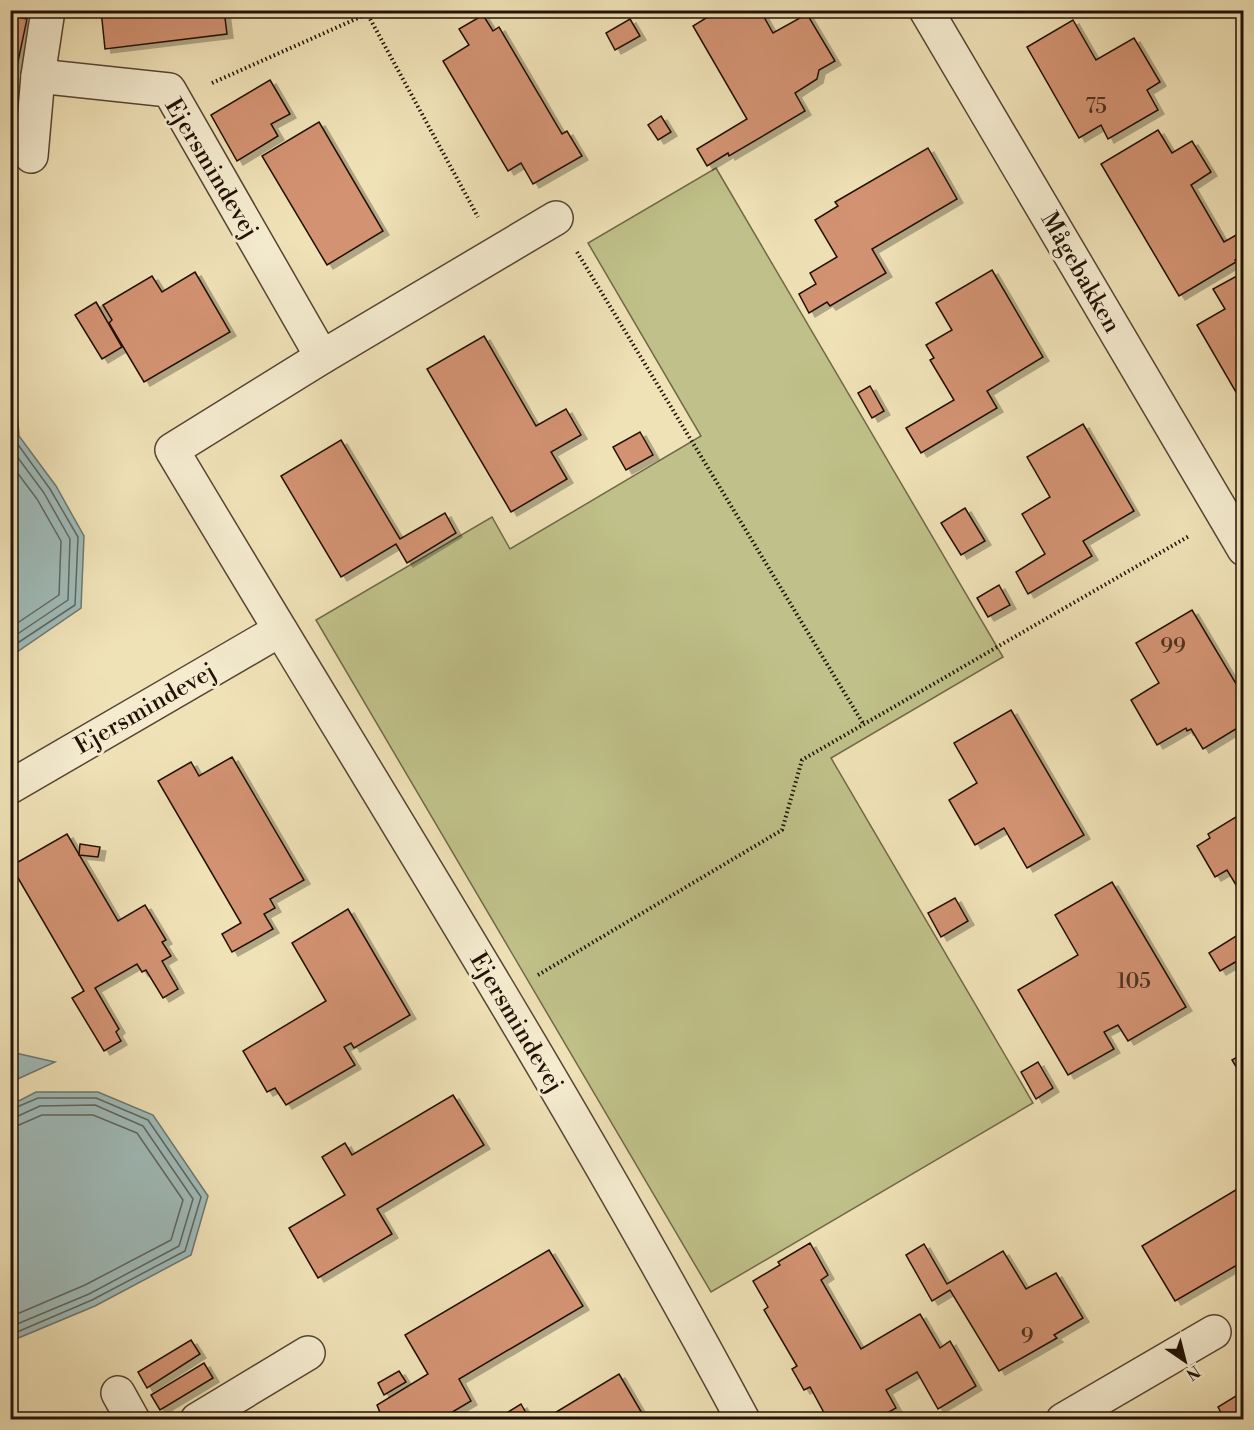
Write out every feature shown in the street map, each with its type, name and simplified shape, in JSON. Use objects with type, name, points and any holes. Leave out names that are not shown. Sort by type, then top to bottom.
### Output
[{"type":"street","name":"Mågebakken","points":[[926,10],[1241,537]]},
{"type":"street","points":[[31,156],[38,76],[47,17]]},
{"type":"street","name":"Ejersmindevej","points":[[38,76],[169,90],[322,357]]},
{"type":"street","name":"Ejersmindevej","points":[[556,218],[322,357],[172,450],[502,996],[671,1286],[743,1419]]},
{"type":"street","name":"Ejersmindevej","points":[[10,786],[280,630]]},
{"type":"street","points":[[1063,1419],[1214,1332]]},
{"type":"street","points":[[197,1419],[308,1353]]},
{"type":"path","points":[[169,90],[206,85],[376,10]]},
{"type":"path","points":[[368,15],[497,253]]},
{"type":"path","points":[[556,218],[864,725]]},
{"type":"path","points":[[502,996],[782,830],[802,760],[1202,529],[1241,537]]},
{"type":"green space","points":[[716,168],[1003,657],[831,758],[1033,1103],[711,1292],[316,620],[492,517],[510,549],[701,436],[588,243]]},
{"type":"water","points":[[10,372],[14,374],[19,436],[56,486],[84,536],[81,608],[11,656]]},
{"type":"water","points":[[11,1052],[55,1062],[11,1082]]},
{"type":"water","points":[[36,1092],[98,1092],[153,1115],[208,1196],[191,1255],[95,1306],[11,1341],[11,1105]]},
{"type":"building","points":[[101,10],[224,10],[227,34],[105,49]]},
{"type":"building","points":[[719,10],[760,10],[773,33],[807,14],[835,61],[819,70],[817,79],[795,93],[805,111],[729,156],[728,153],[707,166],[697,149],[747,119],[693,26]]},
{"type":"building","points":[[10,15],[27,19],[10,99]]},
{"type":"building","points":[[483,15],[493,31],[499,27],[562,134],[567,131],[582,156],[533,184],[521,163],[508,171],[443,61],[469,45],[459,29]]},
{"type":"building","points":[[630,19],[640,36],[615,50],[606,33]]},
{"type":"building","points":[[1073,20],[1096,60],[1134,38],[1160,82],[1147,90],[1158,110],[1108,139],[1101,125],[1079,138],[1027,47]]},
{"type":"building","points":[[270,80],[290,114],[271,124],[278,136],[237,161],[211,115]]},
{"type":"building","points":[[661,116],[671,132],[658,140],[648,125]]},
{"type":"building","points":[[319,122],[383,231],[327,265],[262,156]]},
{"type":"building","points":[[1158,130],[1172,153],[1192,141],[1211,172],[1191,185],[1224,242],[1238,234],[1244,243],[1244,254],[1235,260],[1236,262],[1179,296],[1101,164]]},
{"type":"building","points":[[928,148],[957,199],[872,249],[886,273],[830,306],[827,302],[809,313],[799,294],[816,284],[810,273],[837,257],[815,220],[838,206],[835,202]]},
{"type":"building","points":[[992,270],[1043,357],[987,391],[997,408],[921,453],[906,428],[954,400],[930,360],[934,358],[926,345],[952,330],[936,303]]},
{"type":"building","points":[[195,272],[230,332],[144,382],[109,323],[112,320],[103,305],[152,276],[162,292]]},
{"type":"building","points":[[1244,272],[1244,406],[1197,325],[1225,309],[1213,289]]},
{"type":"building","points":[[96,302],[122,347],[102,359],[75,315]]},
{"type":"building","points":[[484,336],[536,426],[566,409],[581,435],[551,452],[567,479],[511,512],[427,369]]},
{"type":"building","points":[[870,386],[884,411],[872,418],[858,393]]},
{"type":"building","points":[[1083,424],[1134,511],[1083,541],[1092,556],[1028,594],[1016,572],[1045,554],[1022,514],[1050,497],[1027,457]]},
{"type":"building","points":[[640,432],[653,455],[626,470],[613,447]]},
{"type":"building","points":[[341,440],[400,539],[445,513],[456,533],[407,563],[396,544],[341,577],[281,476]]},
{"type":"building","points":[[965,508],[985,541],[961,555],[941,523]]},
{"type":"building","points":[[999,585],[1010,605],[988,617],[977,598]]},
{"type":"building","points":[[1192,610],[1244,697],[1240,700],[1244,705],[1244,724],[1203,749],[1191,729],[1187,731],[1186,728],[1157,745],[1131,700],[1159,683],[1136,643]]},
{"type":"building","points":[[1011,710],[1084,835],[1027,868],[1004,828],[975,845],[949,800],[977,783],[954,743]]},
{"type":"building","points":[[232,757],[304,880],[270,899],[275,908],[264,914],[273,929],[232,952],[222,934],[241,923],[158,781],[191,762],[199,776]]},
{"type":"building","points":[[1244,812],[1244,898],[1227,870],[1215,877],[1197,846],[1210,838],[1208,834]]},
{"type":"building","points":[[67,834],[118,921],[145,905],[166,940],[162,942],[171,956],[162,961],[178,989],[163,998],[146,970],[142,972],[137,964],[95,988],[119,1029],[116,1032],[121,1041],[104,1051],[72,998],[84,991],[11,866]]},
{"type":"building","points":[[80,844],[100,847],[98,857],[79,855]]},
{"type":"building","points":[[1112,882],[1186,1007],[1128,1041],[1118,1025],[1104,1032],[1114,1049],[1068,1075],[1018,990],[1078,955],[1055,915]]},
{"type":"building","points":[[955,898],[968,921],[941,937],[928,913]]},
{"type":"building","points":[[348,909],[410,1015],[354,1048],[351,1043],[344,1047],[355,1065],[286,1105],[275,1088],[267,1092],[243,1051],[326,1001],[292,943]]},
{"type":"building","points":[[1244,931],[1244,957],[1220,971],[1209,953]]},
{"type":"building","points":[[1244,1053],[1244,1073],[1241,1075],[1232,1060]]},
{"type":"building","points":[[1038,1062],[1053,1088],[1036,1099],[1021,1072]]},
{"type":"building","points":[[453,1095],[484,1145],[377,1209],[392,1234],[318,1278],[289,1228],[345,1195],[322,1157],[345,1143],[352,1155]]},
{"type":"building","points":[[1244,1185],[1244,1261],[1175,1301],[1142,1246]]},
{"type":"building","points":[[810,1243],[828,1275],[821,1280],[861,1349],[920,1314],[940,1348],[950,1341],[976,1386],[938,1409],[917,1372],[886,1390],[896,1408],[875,1420],[828,1420],[810,1387],[804,1390],[792,1369],[797,1366],[764,1310],[768,1307],[753,1281],[780,1265],[778,1262]]},
{"type":"building","points":[[924,1244],[947,1284],[1003,1251],[1026,1289],[1056,1273],[1083,1318],[1054,1335],[1057,1338],[999,1371],[950,1290],[932,1301],[906,1255]]},
{"type":"building","points":[[549,1250],[583,1306],[459,1379],[471,1401],[439,1420],[383,1420],[377,1405],[428,1374],[405,1335]]},
{"type":"building","points":[[191,1340],[200,1354],[147,1388],[138,1372]]},
{"type":"building","points":[[204,1363],[213,1378],[160,1410],[151,1395]]},
{"type":"building","points":[[399,1371],[406,1382],[384,1395],[378,1383]]},
{"type":"building","points":[[619,1374],[646,1420],[543,1420]]},
{"type":"building","points":[[1244,1391],[1244,1420],[1225,1420],[1218,1407]]},
{"type":"building","points":[[521,1404],[530,1420],[495,1420]]}]
